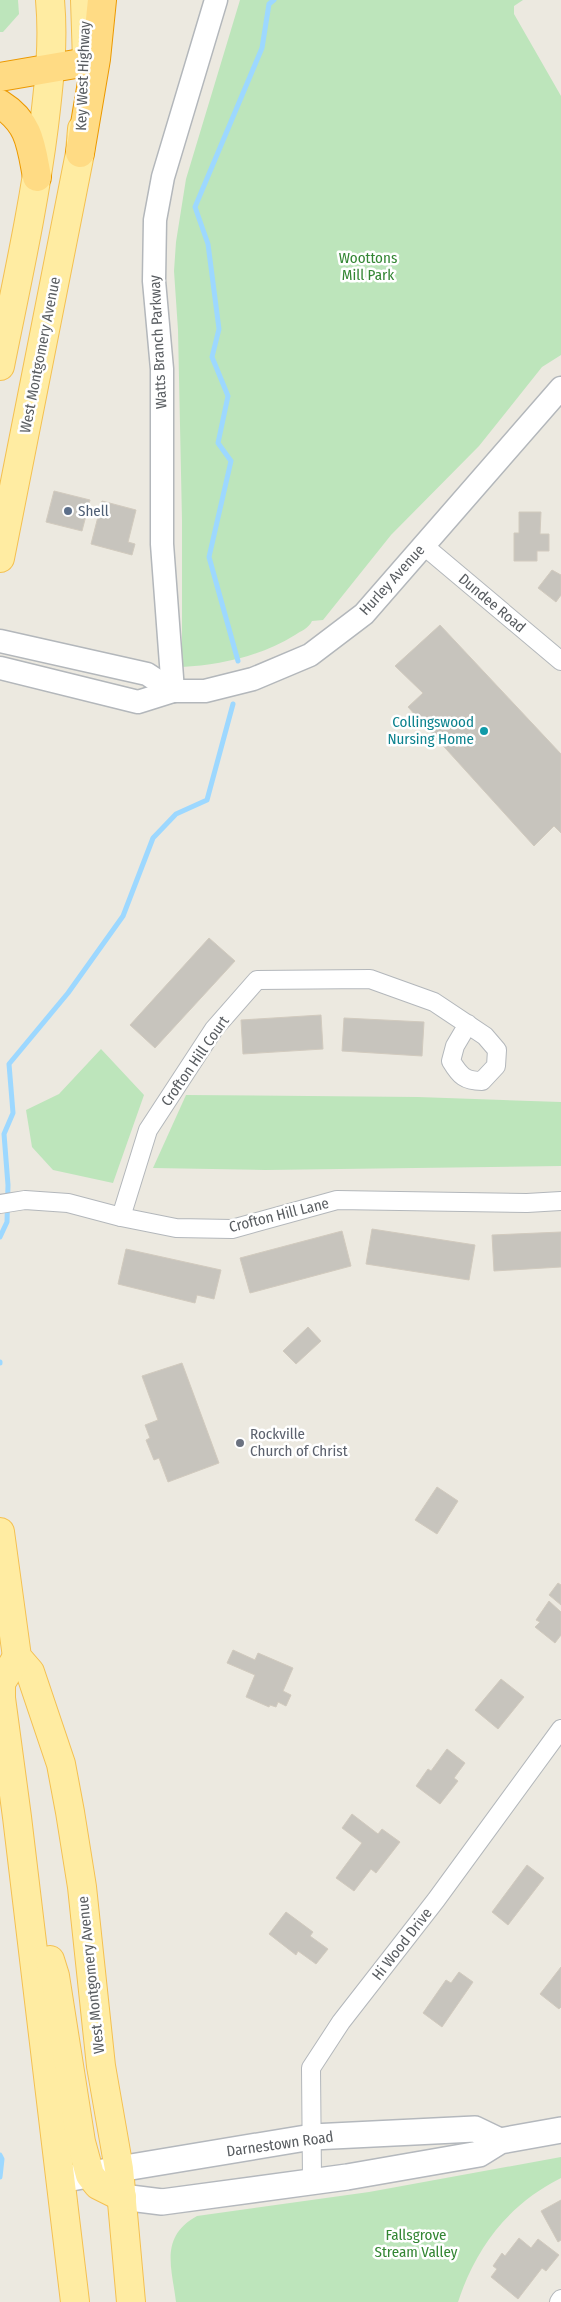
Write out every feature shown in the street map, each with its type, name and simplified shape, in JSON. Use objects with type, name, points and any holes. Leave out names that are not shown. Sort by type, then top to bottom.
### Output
[{"type":"highway","points":[[80,153],[96,59],[102,0]]},
{"type":"highway","points":[[0,77],[87,62]]},
{"type":"highway","points":[[0,104],[14,115],[28,133],[37,177]]},
{"type":"main road","points":[[0,366],[37,177],[51,69],[52,26],[50,0]]},
{"type":"main road","name":"Key West Highway","points":[[80,153],[87,62],[85,0]]},
{"type":"main road","name":"West Montgomery Avenue","points":[[0,558],[80,153]]},
{"type":"main road","name":"West Montgomery Avenue","points":[[0,1532],[17,1657],[30,1672],[61,1764],[82,1887],[101,2066],[119,2169],[131,2302]]},
{"type":"main road","points":[[17,1657],[1,1683],[1,1698],[75,2302]]},
{"type":"main road","points":[[26,1893],[55,1976],[81,2142],[90,2175],[98,2185],[122,2197],[162,2202],[312,2180],[347,2177],[479,2154],[500,2140],[561,2130]]},
{"type":"main road","name":"Darnestown Road","points":[[61,2180],[312,2138],[475,2129],[500,2140]]},
{"type":"street","name":"Watts Branch Parkway","points":[[173,691],[162,544],[162,369],[154,281],[155,220],[163,177],[216,0]]},
{"type":"street","name":"Hurley Avenue","points":[[0,668],[138,702],[173,691],[205,691],[253,679],[310,655],[364,614],[561,388]]},
{"type":"street","name":"Dundee Road","points":[[423,545],[561,660]]},
{"type":"street","points":[[0,641],[147,674],[173,691]]},
{"type":"street","name":"Crofton Hill Court","points":[[121,1217],[148,1130],[214,1029],[257,980],[370,979],[434,1002],[468,1024]]},
{"type":"street","name":"Crofton Hill Lane","points":[[0,1204],[26,1200],[68,1203],[121,1217],[176,1228],[232,1229],[337,1200],[527,1203],[561,1201]]},
{"type":"street","name":"Hi Wood Drive","points":[[312,2180],[311,2068],[341,2022],[436,1900],[561,1729]]},
{"type":"green space","points":[[0,0],[18,0],[19,14],[3,32],[0,32]]},
{"type":"green space","name":"Woottons Mill Park","points":[[240,0],[523,0],[514,6],[514,14],[561,96],[561,355],[542,367],[479,446],[391,535],[323,620],[312,621],[295,635],[255,654],[226,662],[182,667],[182,520],[178,330],[174,271],[176,242],[186,179]]},
{"type":"green space","points":[[101,1049],[144,1095],[113,1183],[53,1170],[32,1147],[26,1110],[59,1094]]},
{"type":"green space","points":[[186,1095],[418,1097],[561,1102],[561,1166],[265,1170],[153,1168]]},
{"type":"green space","name":"Fallsgrove Stream Valley","points":[[561,2157],[561,2178],[526,2201],[510,2214],[497,2229],[474,2263],[458,2302],[176,2302],[171,2265],[173,2243],[185,2224],[197,2216],[369,2192]]},
{"type":"building","name":"Shell","points":[[54,491],[90,500],[82,531],[46,522]]},
{"type":"building","points":[[102,501],[136,510],[128,542],[135,544],[132,555],[91,544]]},
{"type":"building","points":[[519,512],[541,512],[540,534],[549,534],[549,551],[537,551],[537,561],[514,561],[514,533],[519,533]]},
{"type":"building","points":[[552,570],[561,575],[561,595],[556,602],[538,588]]},
{"type":"building","name":"Collingswood Nursing Home","points":[[440,625],[561,754],[561,833],[554,826],[534,846],[408,707],[423,693],[395,666]]},
{"type":"building","points":[[209,938],[235,961],[155,1048],[130,1025]]},
{"type":"building","points":[[321,1015],[323,1049],[243,1054],[241,1020]]},
{"type":"building","points":[[344,1018],[424,1022],[422,1056],[342,1051]]},
{"type":"building","points":[[372,1229],[475,1245],[469,1280],[366,1264]]},
{"type":"building","points":[[342,1231],[351,1266],[250,1293],[240,1258]]},
{"type":"building","points":[[561,1232],[561,1267],[494,1271],[492,1235]]},
{"type":"building","points":[[126,1249],[221,1270],[214,1299],[197,1295],[195,1303],[118,1284]]},
{"type":"building","points":[[308,1327],[321,1341],[296,1364],[283,1351]]},
{"type":"building","name":"Rockville Church of Christ","points":[[182,1363],[219,1463],[168,1482],[159,1458],[154,1460],[146,1440],[150,1438],[145,1425],[158,1420],[142,1376]]},
{"type":"building","points":[[437,1487],[458,1501],[437,1534],[415,1520]]},
{"type":"building","points":[[558,1583],[561,1585],[561,1605],[549,1595]]},
{"type":"building","points":[[549,1601],[561,1612],[561,1635],[555,1643],[535,1627],[540,1622],[536,1620]]},
{"type":"building","points":[[233,1650],[255,1660],[258,1653],[293,1668],[283,1691],[291,1695],[286,1706],[278,1702],[276,1707],[270,1705],[269,1707],[246,1697],[255,1675],[227,1663]]},
{"type":"building","points":[[501,1679],[524,1697],[498,1729],[475,1710]]},
{"type":"building","points":[[447,1749],[465,1763],[454,1778],[458,1781],[440,1804],[416,1786],[428,1769],[431,1771]]},
{"type":"building","points":[[352,1814],[378,1834],[382,1829],[400,1842],[376,1873],[371,1869],[354,1891],[336,1878],[362,1843],[342,1828]]},
{"type":"building","points":[[527,1865],[544,1878],[508,1925],[492,1912]]},
{"type":"building","points":[[286,1912],[313,1932],[310,1936],[328,1949],[316,1964],[298,1951],[296,1955],[269,1934]]},
{"type":"building","points":[[561,1967],[561,2007],[559,2009],[540,1994]]},
{"type":"building","points":[[459,1972],[473,1982],[442,2027],[423,2013],[446,1980],[451,1983]]},
{"type":"building","points":[[561,2200],[561,2240],[558,2242],[541,2211]]},
{"type":"building","points":[[519,2238],[531,2248],[538,2239],[559,2255],[546,2271],[542,2268],[518,2299],[491,2277],[497,2269],[493,2266],[502,2253],[505,2256]]},
{"type":"waterway","points":[[238,661],[209,557],[231,461],[218,443],[228,396],[212,357],[219,329],[208,244],[195,207],[262,48],[269,4],[274,0]]},
{"type":"waterway","points":[[0,1237],[7,1222],[8,1185],[4,1134],[13,1113],[9,1064],[68,993],[123,916],[153,838],[176,814],[207,800],[233,704]]},
{"type":"waterway","points":[[0,2155],[2,2159],[0,2177]]},
{"type":"place","name":"Shell","points":[[68,511]]},
{"type":"place","name":"Collingswood Nursing Home","points":[[484,731]]},
{"type":"place","name":"Rockville Church of Christ","points":[[240,1443]]}]
